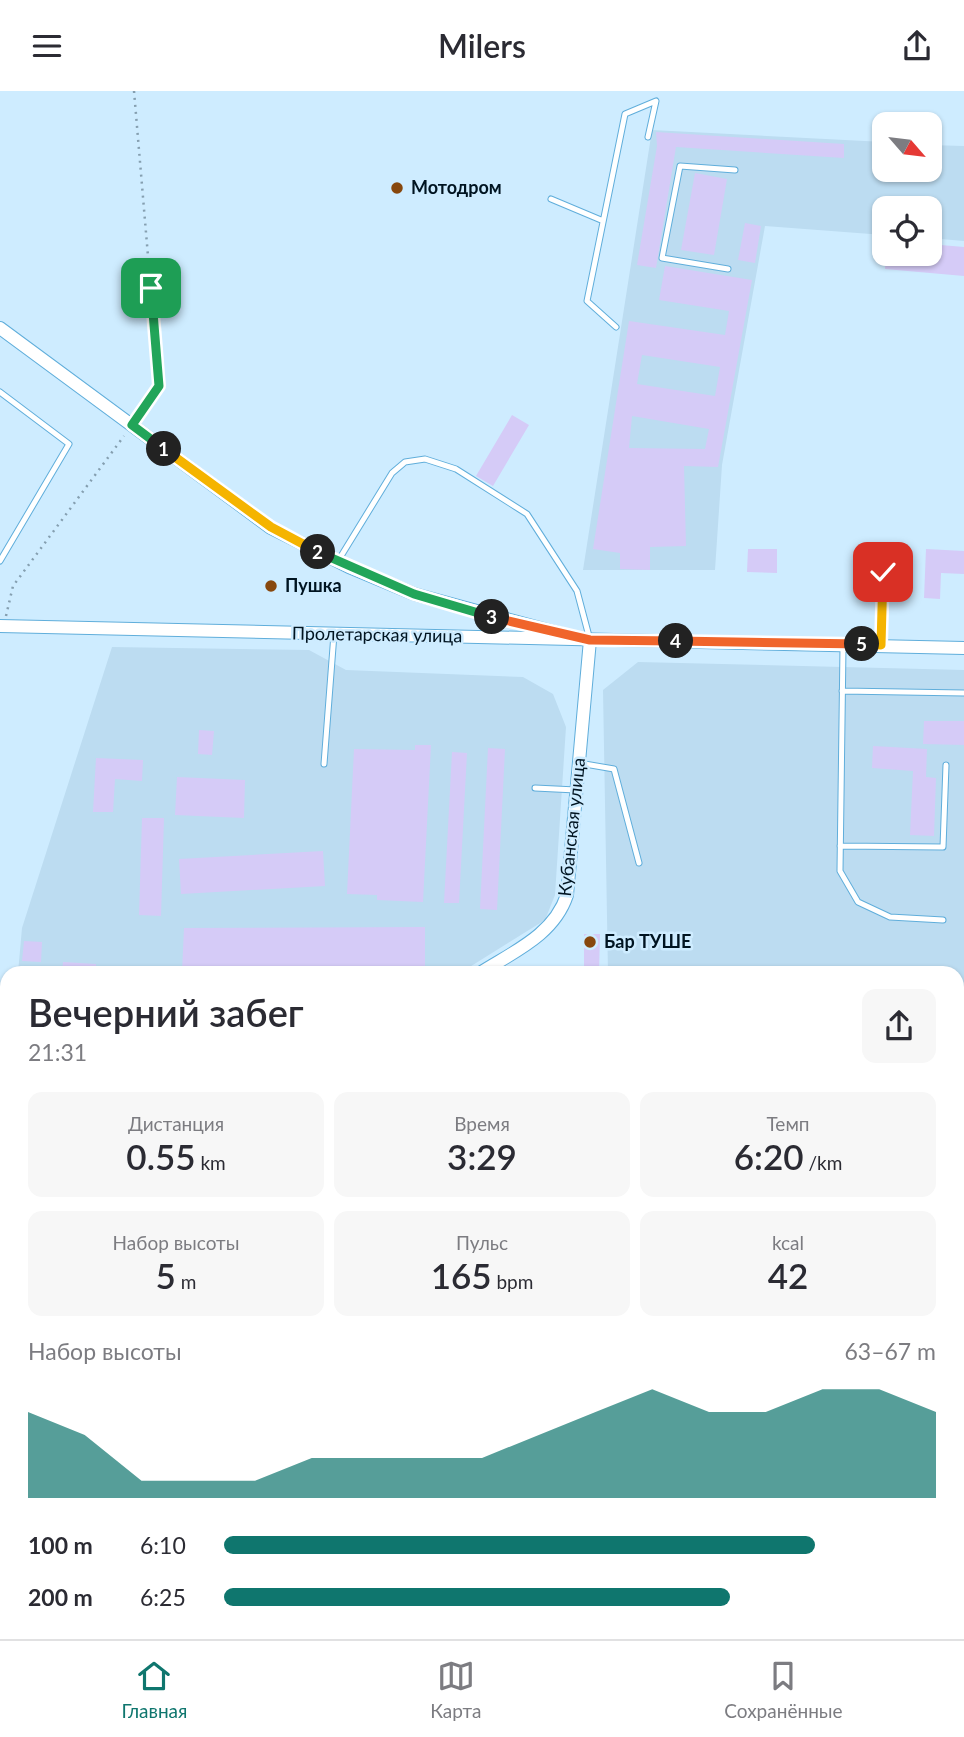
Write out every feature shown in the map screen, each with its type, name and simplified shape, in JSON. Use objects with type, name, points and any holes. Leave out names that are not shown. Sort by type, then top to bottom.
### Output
[{"type":"street","points":[[0,328],[271,527],[338,562],[414,594],[590,640]]},
{"type":"street","name":"Пролетарская улица","points":[[1,626],[590,640],[843,643],[964,648]]},
{"type":"street","name":"Кубанская улица","points":[[491,966],[542,933],[560,915],[566,895],[590,640]]},
{"type":"lane","points":[[616,327],[587,301],[601,221],[625,114],[656,101],[648,137]]},
{"type":"lane","points":[[729,269],[662,258],[680,166],[735,170]]},
{"type":"lane","points":[[551,199],[601,221]]},
{"type":"lane","points":[[0,392],[69,445],[0,560]]},
{"type":"lane","points":[[338,562],[392,473],[405,462],[425,459],[456,469],[527,514],[577,591],[590,640]]},
{"type":"lane","points":[[881,645],[883,572]]},
{"type":"lane","points":[[324,764],[334,634]]},
{"type":"lane","points":[[843,643],[840,871],[858,902],[890,917],[943,920]]},
{"type":"lane","points":[[842,691],[964,693]]},
{"type":"lane","points":[[579,763],[614,769],[639,863]]},
{"type":"lane","points":[[841,846],[943,847],[946,765]]},
{"type":"lane","points":[[535,788],[576,790]]},
{"type":"path","points":[[1,626],[13,586],[159,386],[134,91]]},
{"type":"shaded area","points":[[652,130],[872,141],[872,182],[942,182],[942,145],[964,146],[964,241],[942,239],[942,196],[872,196],[872,234],[765,226],[722,465],[715,570],[583,570]]},
{"type":"shaded area","points":[[112,647],[309,650],[346,670],[523,677],[553,694],[566,727],[555,895],[545,920],[471,966],[19,966],[22,928]]},
{"type":"shaded area","points":[[638,662],[964,670],[964,966],[608,966],[603,690]]},
{"type":"building","points":[[656,132],[844,144],[844,158],[676,147],[656,268],[637,265],[657,146]]},
{"type":"building","points":[[695,173],[727,179],[714,255],[681,250]]},
{"type":"building","points":[[745,223],[761,226],[755,263],[738,260]]},
{"type":"building","points":[[942,245],[964,247],[964,276],[885,269],[885,266],[942,266]]},
{"type":"building","points":[[665,266],[752,280],[718,467],[684,466],[686,546],[650,547],[650,570],[620,569],[620,553],[593,549],[629,321],[725,335],[729,311],[659,300]],"holes":[[[642,355],[720,367],[715,396],[637,384]],[[632,416],[709,429],[705,449],[629,448]]]},
{"type":"building","points":[[512,415],[529,425],[493,486],[476,476]]},
{"type":"building","points":[[748,549],[777,549],[777,573],[747,572]]},
{"type":"building","points":[[926,549],[964,551],[964,574],[941,573],[940,599],[924,598]]},
{"type":"building","points":[[924,721],[964,721],[964,745],[923,744]]},
{"type":"building","points":[[199,730],[214,731],[212,755],[198,754]]},
{"type":"building","points":[[415,745],[431,745],[423,902],[377,900],[377,895],[347,894],[354,749],[415,750]]},
{"type":"building","points":[[873,746],[927,749],[926,777],[936,778],[934,836],[910,835],[913,771],[872,768]]},
{"type":"building","points":[[488,748],[505,749],[497,910],[480,909]]},
{"type":"building","points":[[452,752],[467,753],[459,903],[444,903]]},
{"type":"building","points":[[96,758],[143,760],[142,781],[115,779],[113,812],[93,812]]},
{"type":"building","points":[[177,777],[245,780],[244,818],[175,815]]},
{"type":"building","points":[[142,818],[164,818],[161,916],[139,915]]},
{"type":"building","points":[[323,851],[325,886],[181,894],[179,859]]},
{"type":"building","points":[[425,927],[425,966],[182,966],[184,928]]},
{"type":"building","points":[[584,934],[600,934],[599,966],[584,966]]},
{"type":"building","points":[[24,941],[42,942],[41,962],[22,961]]},
{"type":"building","points":[[63,962],[96,964],[96,966],[63,966]]},
{"type":"place","name":"Мотодром","points":[[397,188]]},
{"type":"place","name":"Пушка","points":[[271,586]]},
{"type":"place","name":"Бар ТУШЕ","points":[[590,942]]},
{"type":"route","points":[[151,288],[159,386],[132,425],[271,527],[374,579],[414,594],[503,620],[590,640],[881,645],[883,572]]}]
